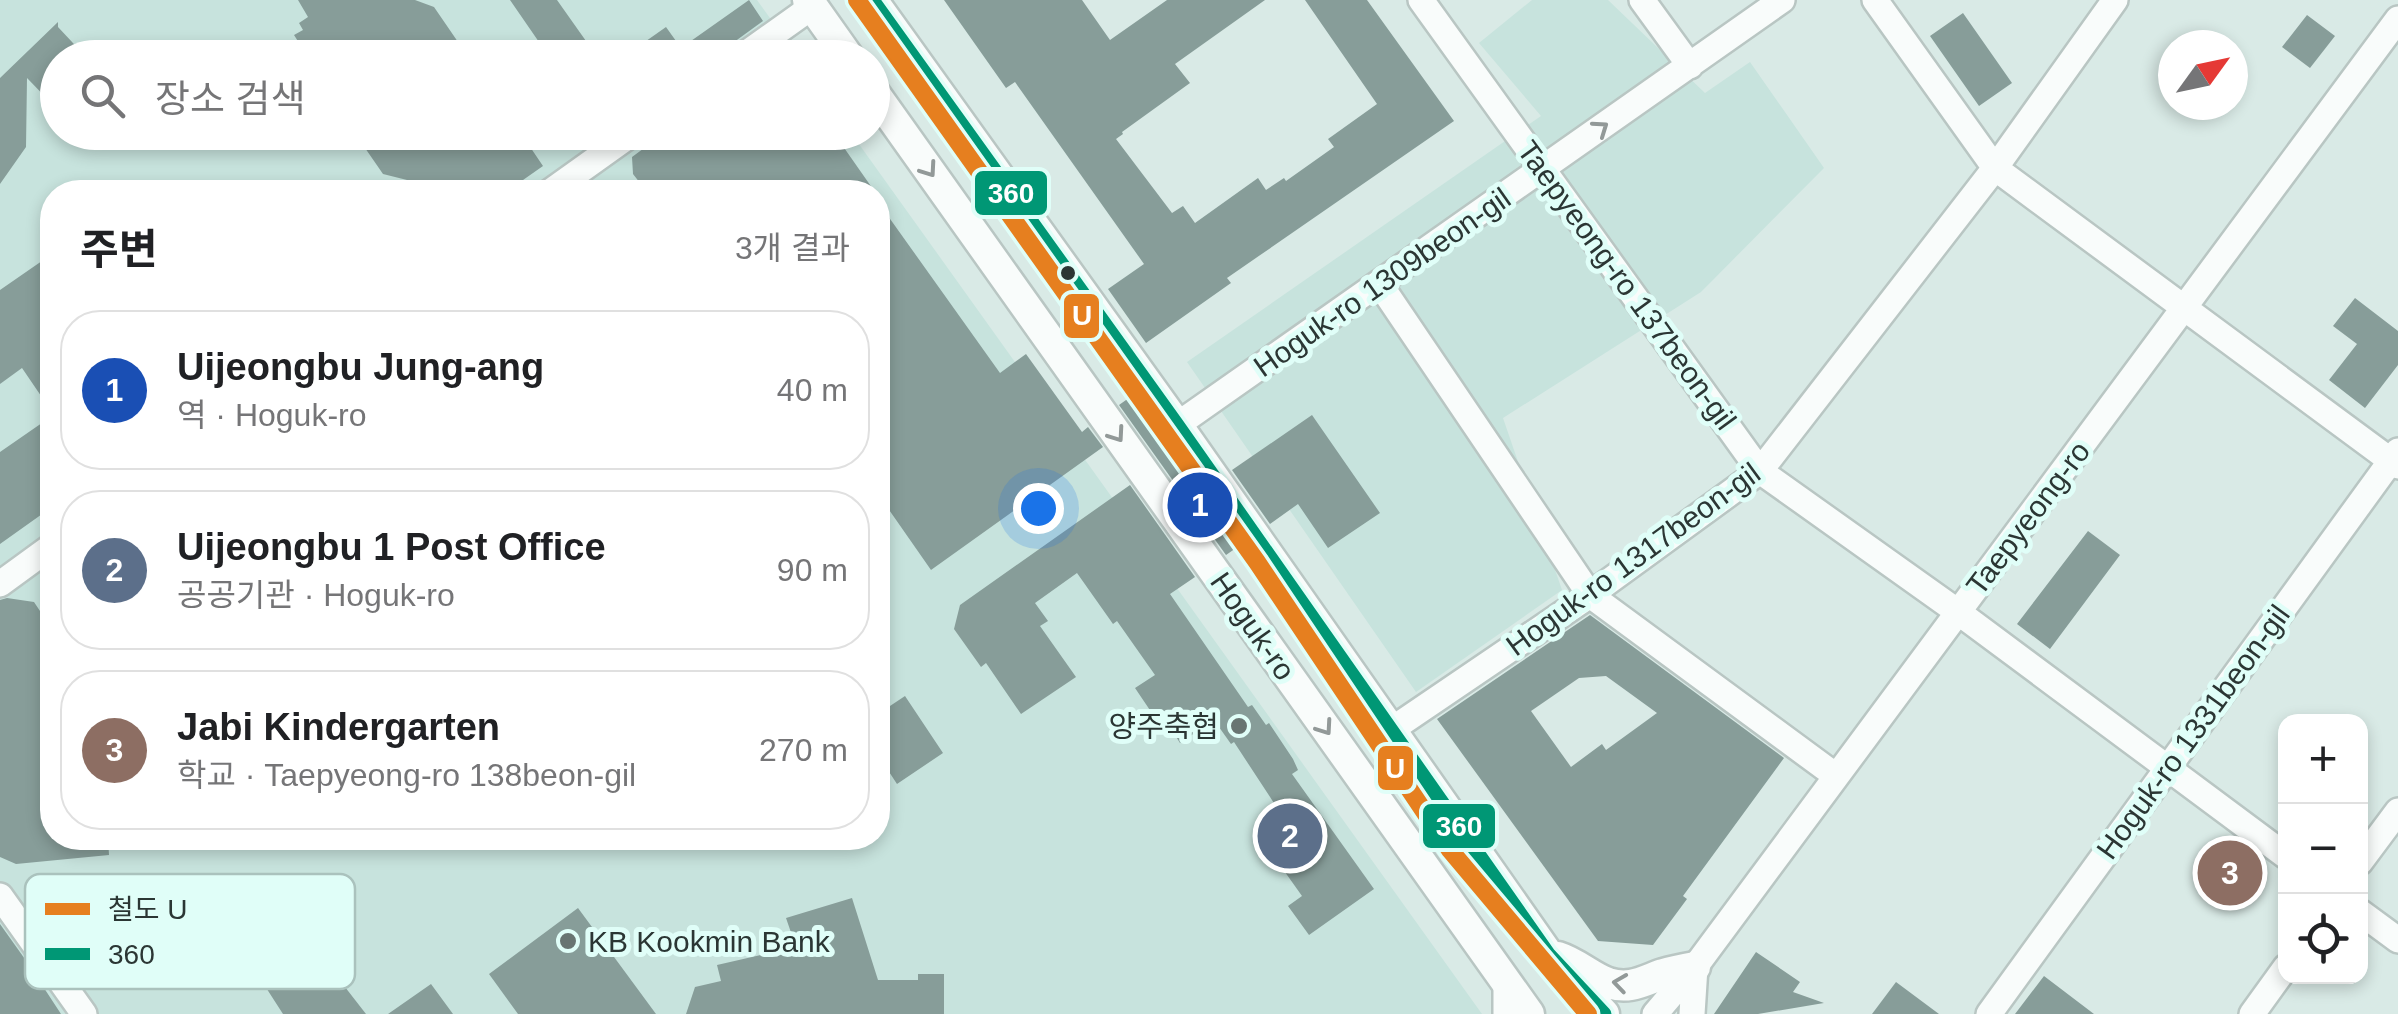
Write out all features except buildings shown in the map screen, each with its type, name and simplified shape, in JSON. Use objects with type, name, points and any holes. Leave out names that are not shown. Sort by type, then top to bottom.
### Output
[{"type":"street","name":"Hoguk-ro","points":[[872,0],[1177,425],[1548,954],[1604,1014]]},
{"type":"street","name":"Taepyeong-ro 137beon-gil","points":[[1422,0],[1760,470],[2278,850]]},
{"type":"street","points":[[1642,0],[1690,66]]},
{"type":"street","name":"Hoguk-ro 1309beon-gil","points":[[1177,425],[1782,0]]},
{"type":"street","points":[[1874,0],[1995,168],[2396,459]]},
{"type":"street","name":"Hoguk-ro 1317beon-gil","points":[[1391,730],[1590,594],[1760,470],[1995,168],[2114,0]]},
{"type":"street","points":[[763,40],[810,3],[836,40]]},
{"type":"street","name":"Taepyeong-ro","points":[[1654,1014],[1694,967],[2398,20]]},
{"type":"street","name":"Hoguk-ro","points":[[890,116],[1506,999],[1529,1014]]},
{"type":"street","points":[[567,180],[609,150]]},
{"type":"street","points":[[1379,283],[1590,594],[1836,776]]},
{"type":"street","name":"Hoguk-ro 1331beon-gil","points":[[1989,1014],[2396,459]]},
{"type":"street","points":[[0,584],[40,555]]},
{"type":"street","points":[[2368,851],[2398,811]]},
{"type":"street","points":[[0,896],[25,931]]},
{"type":"street","points":[[2368,918],[2398,940]]},
{"type":"street","points":[[1548,954],[1576,962],[1606,982],[1626,986],[1642,985],[1661,974],[1694,967],[1692,1014]]},
{"type":"street","points":[[2252,1014],[2278,977]]},
{"type":"street","points":[[66,989],[84,1014]]},
{"type":"shaded area","points":[[0,0],[757,0],[786,40],[40,40],[40,150],[863,150],[885,180],[40,180],[40,850],[890,850],[890,187],[1482,1014],[0,1014]]},
{"type":"shaded area","points":[[1532,0],[1608,0],[1705,93],[1750,62],[1824,168],[1701,292],[1503,418],[1562,590],[1416,692],[1187,362],[1541,116],[1479,43]]},
{"type":"rail line","name":"U","points":[[857,0],[885,40]]},
{"type":"rail line","name":"U","points":[[890,46],[1257,562],[1450,850],[1588,1014]]},
{"type":"transit line","name":"360","points":[[872,0],[1177,425],[1548,954],[1604,1014]]},
{"type":"place","name":"Uijeongbu Jung-ang","points":[[1200,505]]},
{"type":"place","name":"양주축협","points":[[1239,726]]},
{"type":"place","name":"Uijeongbu 1 Post Office","points":[[1290,836]]},
{"type":"place","name":"Jabi Kindergarten","points":[[2230,873]]},
{"type":"place","name":"KB Kookmin Bank","points":[[568,941]]}]
